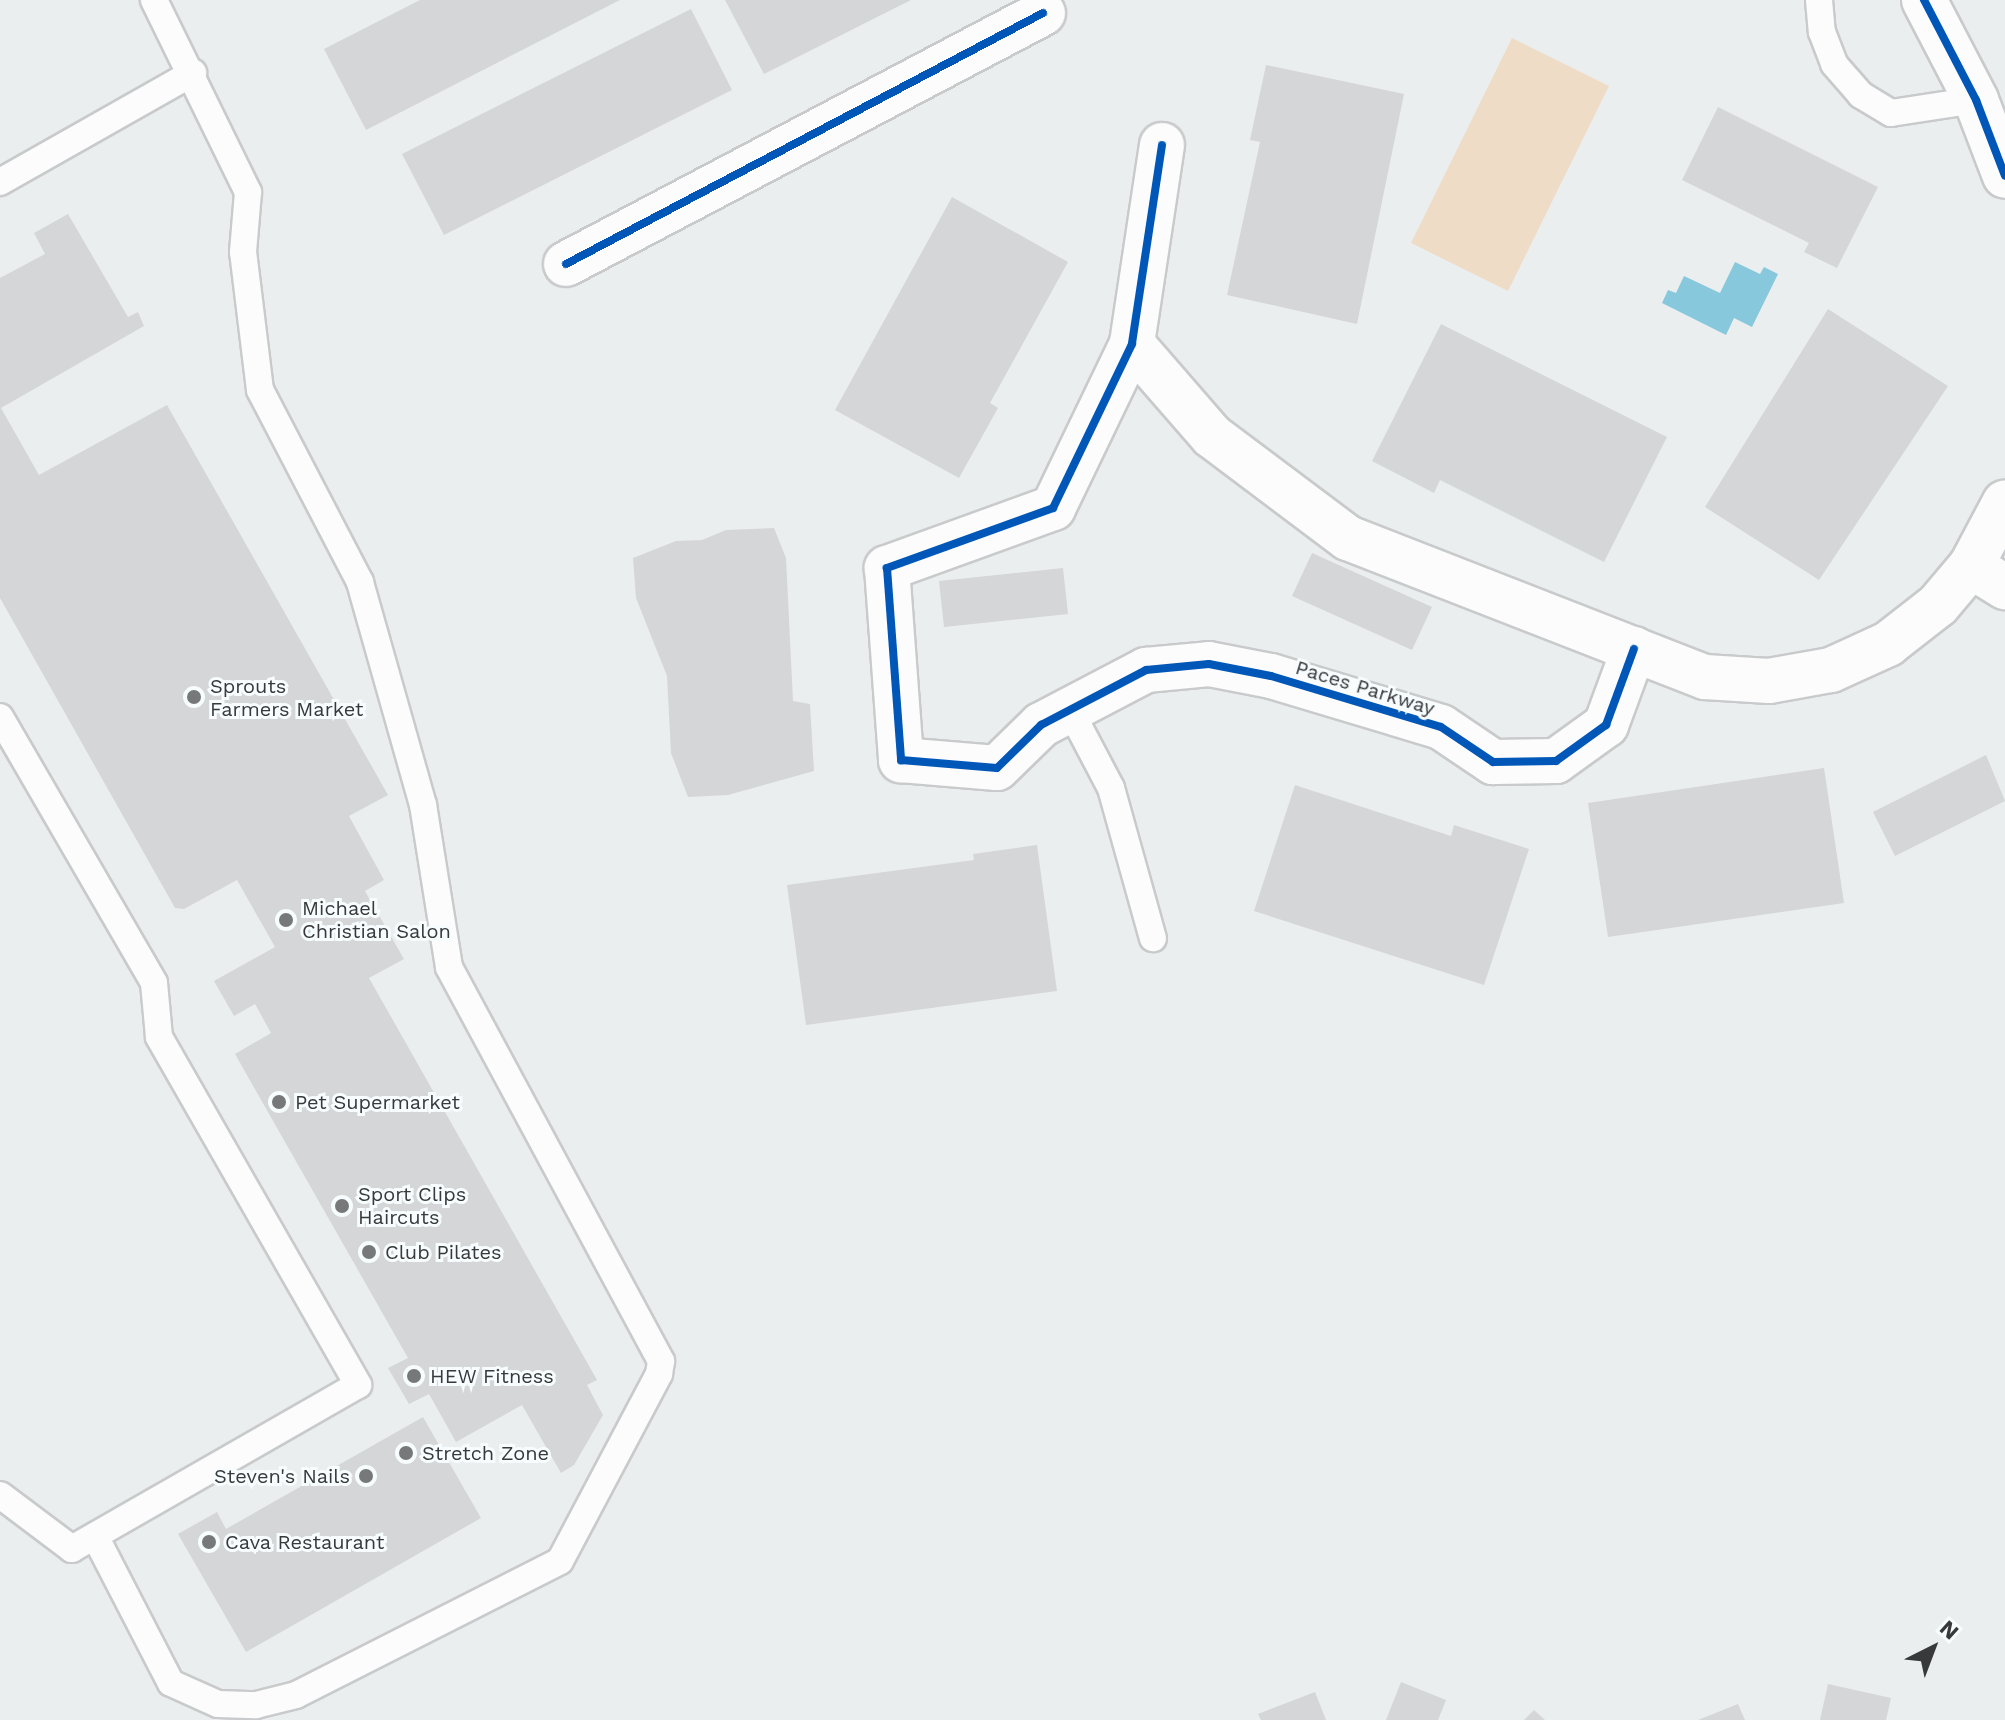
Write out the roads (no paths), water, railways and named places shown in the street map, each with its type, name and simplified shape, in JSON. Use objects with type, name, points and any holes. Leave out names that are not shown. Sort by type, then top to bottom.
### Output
[{"type":"street","points":[[1924,0],[1976,100],[2005,176]]},
{"type":"street","points":[[566,264],[1050,4]]},
{"type":"street","points":[[1162,145],[1132,344],[1212,436],[1348,538],[1705,677],[1769,681],[1831,670],[1888,644],[1938,605],[1988,577],[2005,502]]},
{"type":"street","name":"Paces Parkway","points":[[1132,344],[1053,508],[887,568],[901,760],[997,768],[1041,725],[1146,670],[1209,664],[1271,676],[1441,727],[1493,762],[1556,761],[1606,725],[1634,649]]},
{"type":"lane","points":[[95,1536],[171,1683],[218,1704],[256,1705],[296,1695],[560,1561],[659,1374],[661,1361],[449,967],[423,805],[360,582],[260,390],[243,252],[248,192],[193,73],[154,0]]},
{"type":"lane","points":[[1819,0],[1822,32],[1834,64],[1861,95],[1891,113],[1976,100]]},
{"type":"lane","points":[[0,182],[193,73]]},
{"type":"lane","points":[[1070,710],[1111,788],[1153,938]]},
{"type":"lane","points":[[0,717],[154,983],[159,1037],[358,1385],[72,1549],[0,1495]]},
{"type":"water","points":[[1735,262],[1760,274],[1764,267],[1778,274],[1752,327],[1734,318],[1726,335],[1662,303],[1668,290],[1676,293],[1684,276],[1720,293]]},
{"type":"place","name":"Sprouts Farmers Market","points":[[194,697]]},
{"type":"place","name":"Michael Christian Salon","points":[[286,920]]},
{"type":"place","name":"Pet Supermarket","points":[[279,1102]]},
{"type":"place","name":"Sport Clips Haircuts","points":[[342,1206]]},
{"type":"place","name":"Club Pilates","points":[[369,1252]]},
{"type":"place","name":"HEW Fitness","points":[[414,1376]]},
{"type":"place","name":"Stretch Zone","points":[[406,1453]]},
{"type":"place","name":"Steven's Nails","points":[[366,1476]]},
{"type":"place","name":"Cava Restaurant","points":[[209,1542]]}]
